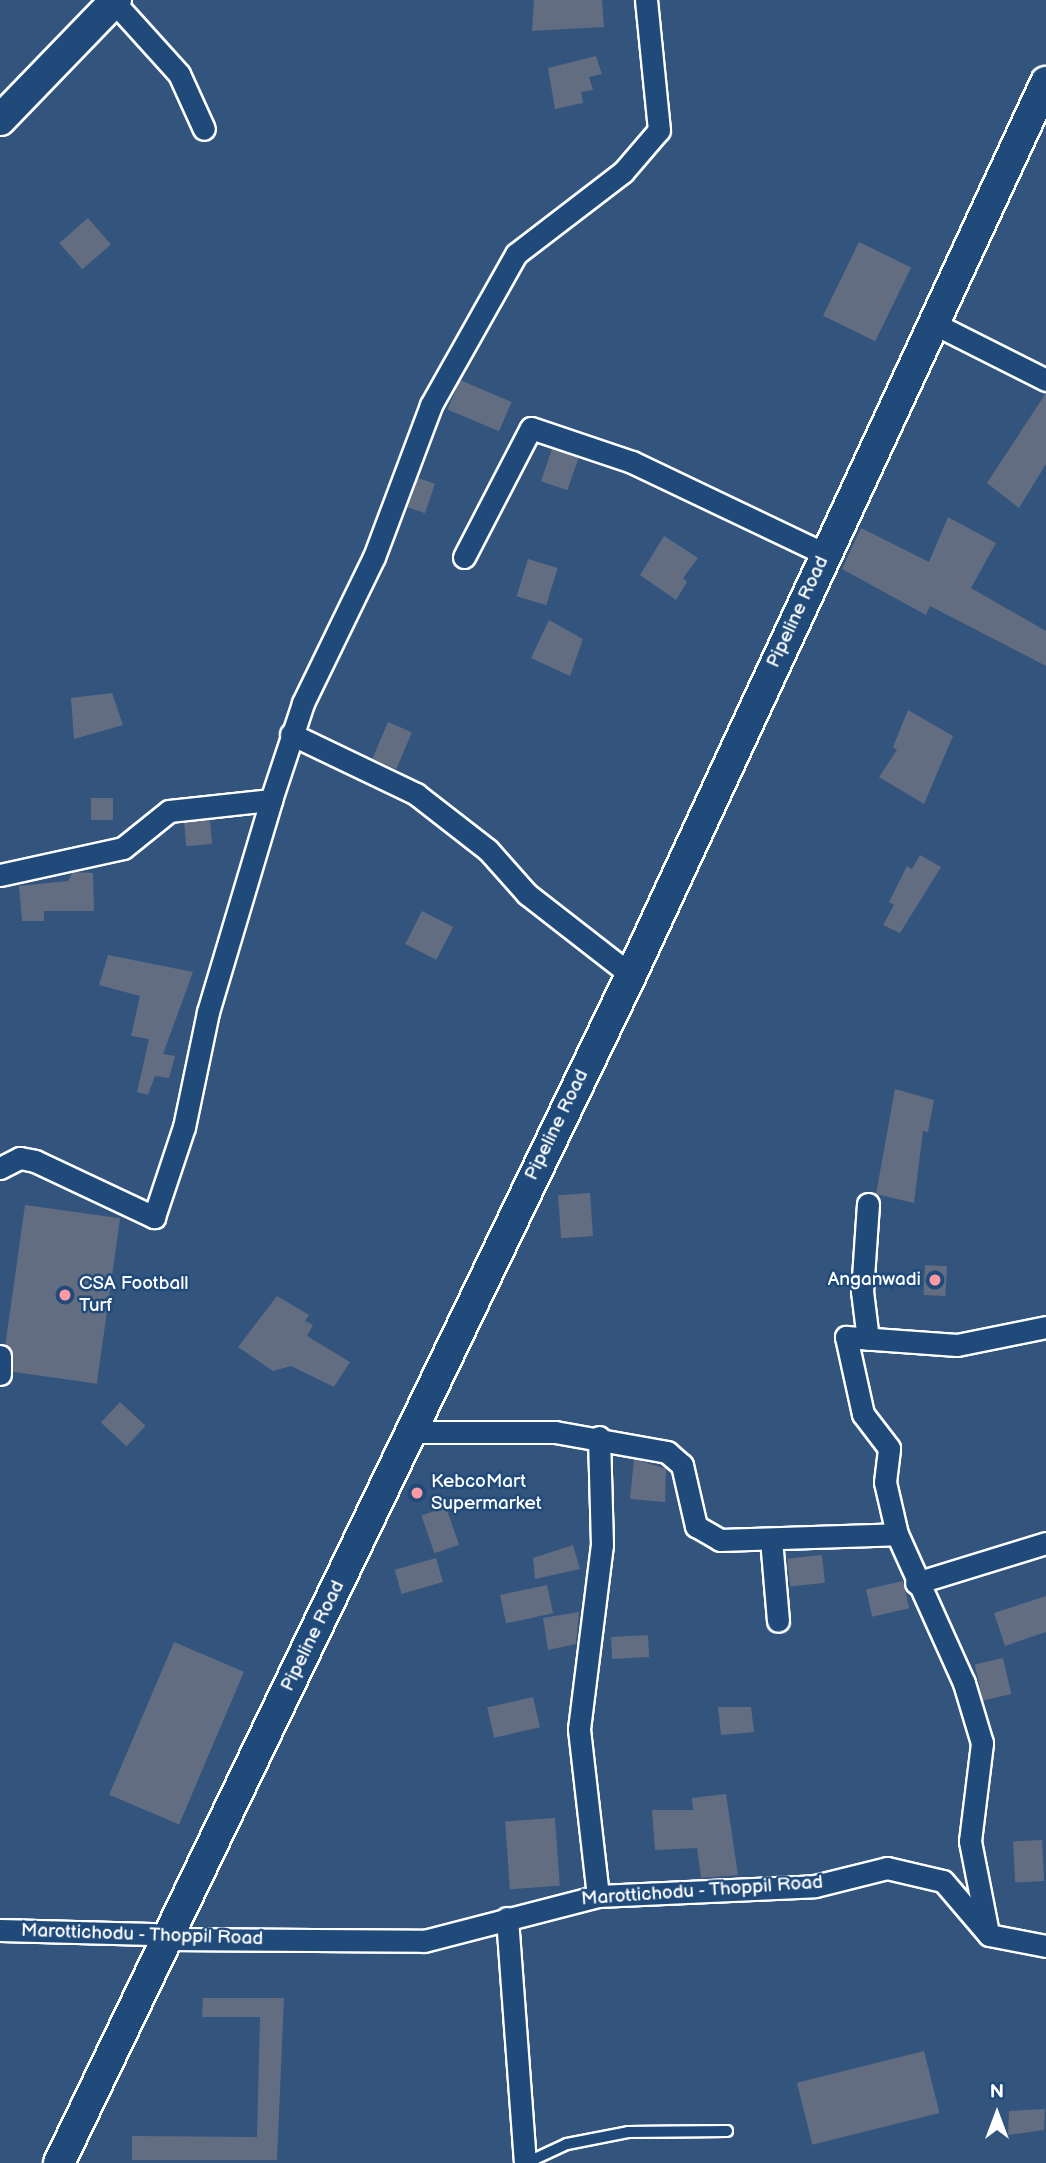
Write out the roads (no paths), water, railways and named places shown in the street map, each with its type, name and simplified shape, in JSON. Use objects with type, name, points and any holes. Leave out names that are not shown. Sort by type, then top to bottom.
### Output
[{"type":"street","points":[[0,1168],[20,1158],[36,1161],[153,1217],[184,1127],[208,1013],[291,734],[374,557],[431,405],[516,254],[623,172],[659,130],[646,0]]},
{"type":"street","points":[[0,120],[115,1],[179,74],[204,129]]},
{"type":"street","name":"Pipeline Road","points":[[59,2163],[631,975],[1046,82]]},
{"type":"street","points":[[933,323],[1042,378]]},
{"type":"street","points":[[464,558],[531,428],[632,462],[825,554]]},
{"type":"street","points":[[291,734],[416,794],[488,850],[527,894],[631,975]]},
{"type":"street","points":[[0,875],[123,848],[169,811],[271,800]]},
{"type":"street","points":[[868,1204],[862,1290],[868,1339]]},
{"type":"street","points":[[1046,1327],[957,1345],[846,1337],[863,1414],[889,1448],[885,1482],[897,1534],[916,1583],[964,1683],[982,1743],[970,1841],[989,1935],[1046,1946]]},
{"type":"street","points":[[0,1356],[0,1374]]},
{"type":"street","points":[[411,1432],[555,1432],[599,1437],[667,1452],[682,1465],[696,1526],[705,1536],[771,1539],[897,1534]]},
{"type":"street","points":[[598,1896],[579,1729],[602,1545],[599,1437]]},
{"type":"street","points":[[771,1539],[778,1621]]},
{"type":"street","points":[[916,1583],[1046,1543]]},
{"type":"street","name":"Marottichodu - Thoppil Road","points":[[0,1930],[152,1934],[167,1939],[424,1941],[598,1896],[815,1886],[887,1868],[943,1881],[989,1935]]},
{"type":"street","points":[[507,1918],[525,2163]]},
{"type":"lane","points":[[525,2163],[567,2144],[628,2132],[727,2131]]},
{"type":"place","name":"Anganwadi","points":[[935,1280]]},
{"type":"place","name":"CSA Football Turf","points":[[65,1295]]},
{"type":"place","name":"KebcoMart Supermarket","points":[[417,1493]]}]
